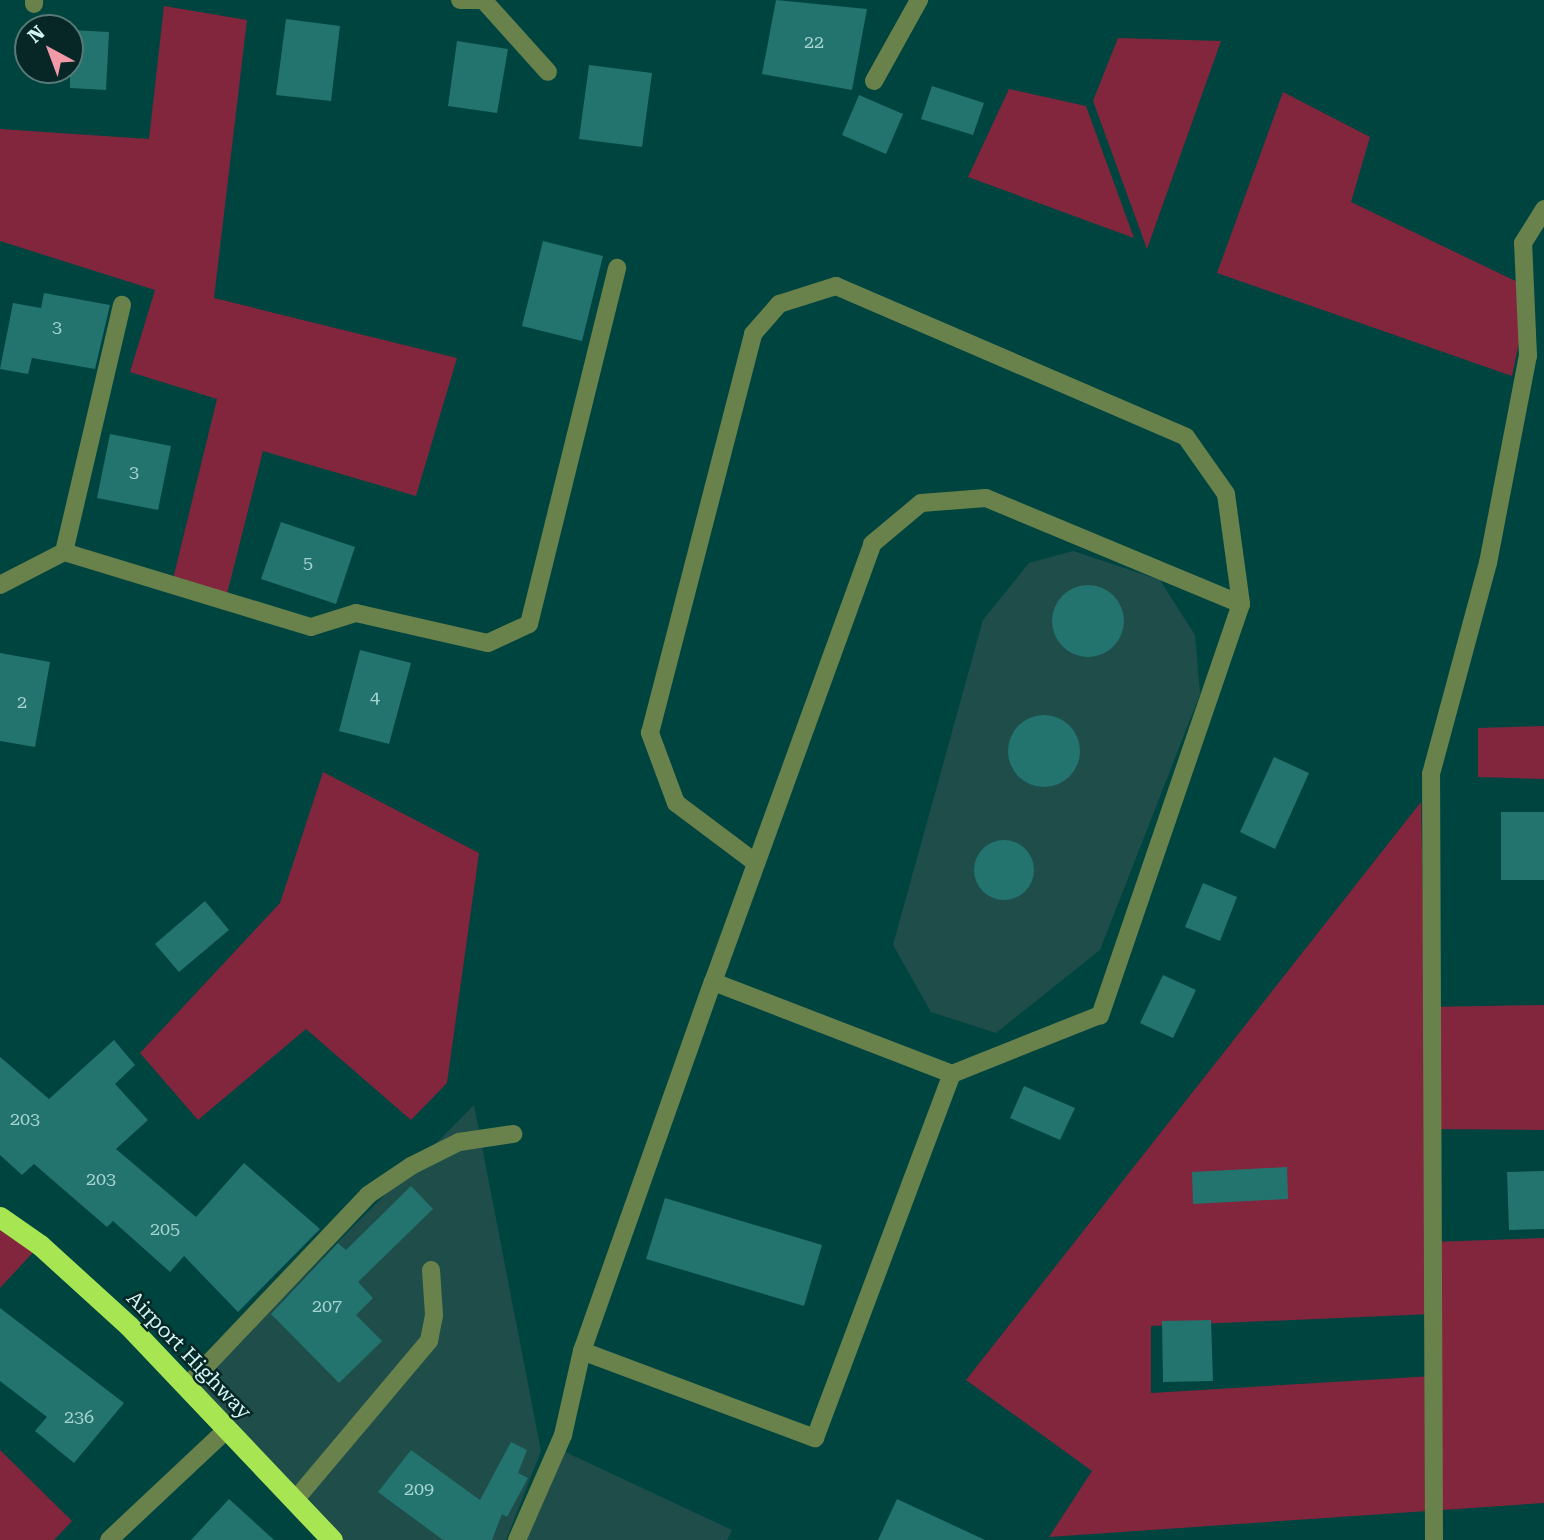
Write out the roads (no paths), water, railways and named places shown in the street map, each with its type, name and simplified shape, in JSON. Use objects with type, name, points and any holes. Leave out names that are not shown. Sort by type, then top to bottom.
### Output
[{"type":"highway","name":"Airport Highway","points":[[0,1217],[50,1254],[187,1386],[329,1539]]},
{"type":"street","points":[[460,0],[485,1],[548,72]]},
{"type":"street","points":[[874,81],[919,0]]},
{"type":"street","points":[[1434,1540],[1431,774],[1488,563],[1528,356],[1524,243],[1544,209]]},
{"type":"street","points":[[0,585],[64,552],[311,626],[356,612],[488,643],[529,624],[617,268]]},
{"type":"street","points":[[713,982],[952,1074],[1100,1015],[1241,604],[1226,494],[1186,438],[836,286],[779,304],[753,334],[650,733],[676,803],[756,863]]},
{"type":"street","points":[[64,552],[122,304]]},
{"type":"street","points":[[517,1540],[564,1435],[582,1351],[872,544],[921,503],[986,498],[1241,604]]},
{"type":"street","points":[[582,1351],[815,1438],[952,1074]]},
{"type":"street","points":[[187,1386],[368,1195],[459,1142],[513,1134]]},
{"type":"street","points":[[295,1500],[429,1341],[434,1315],[431,1270]]},
{"type":"street","points":[[109,1540],[227,1429]]}]
